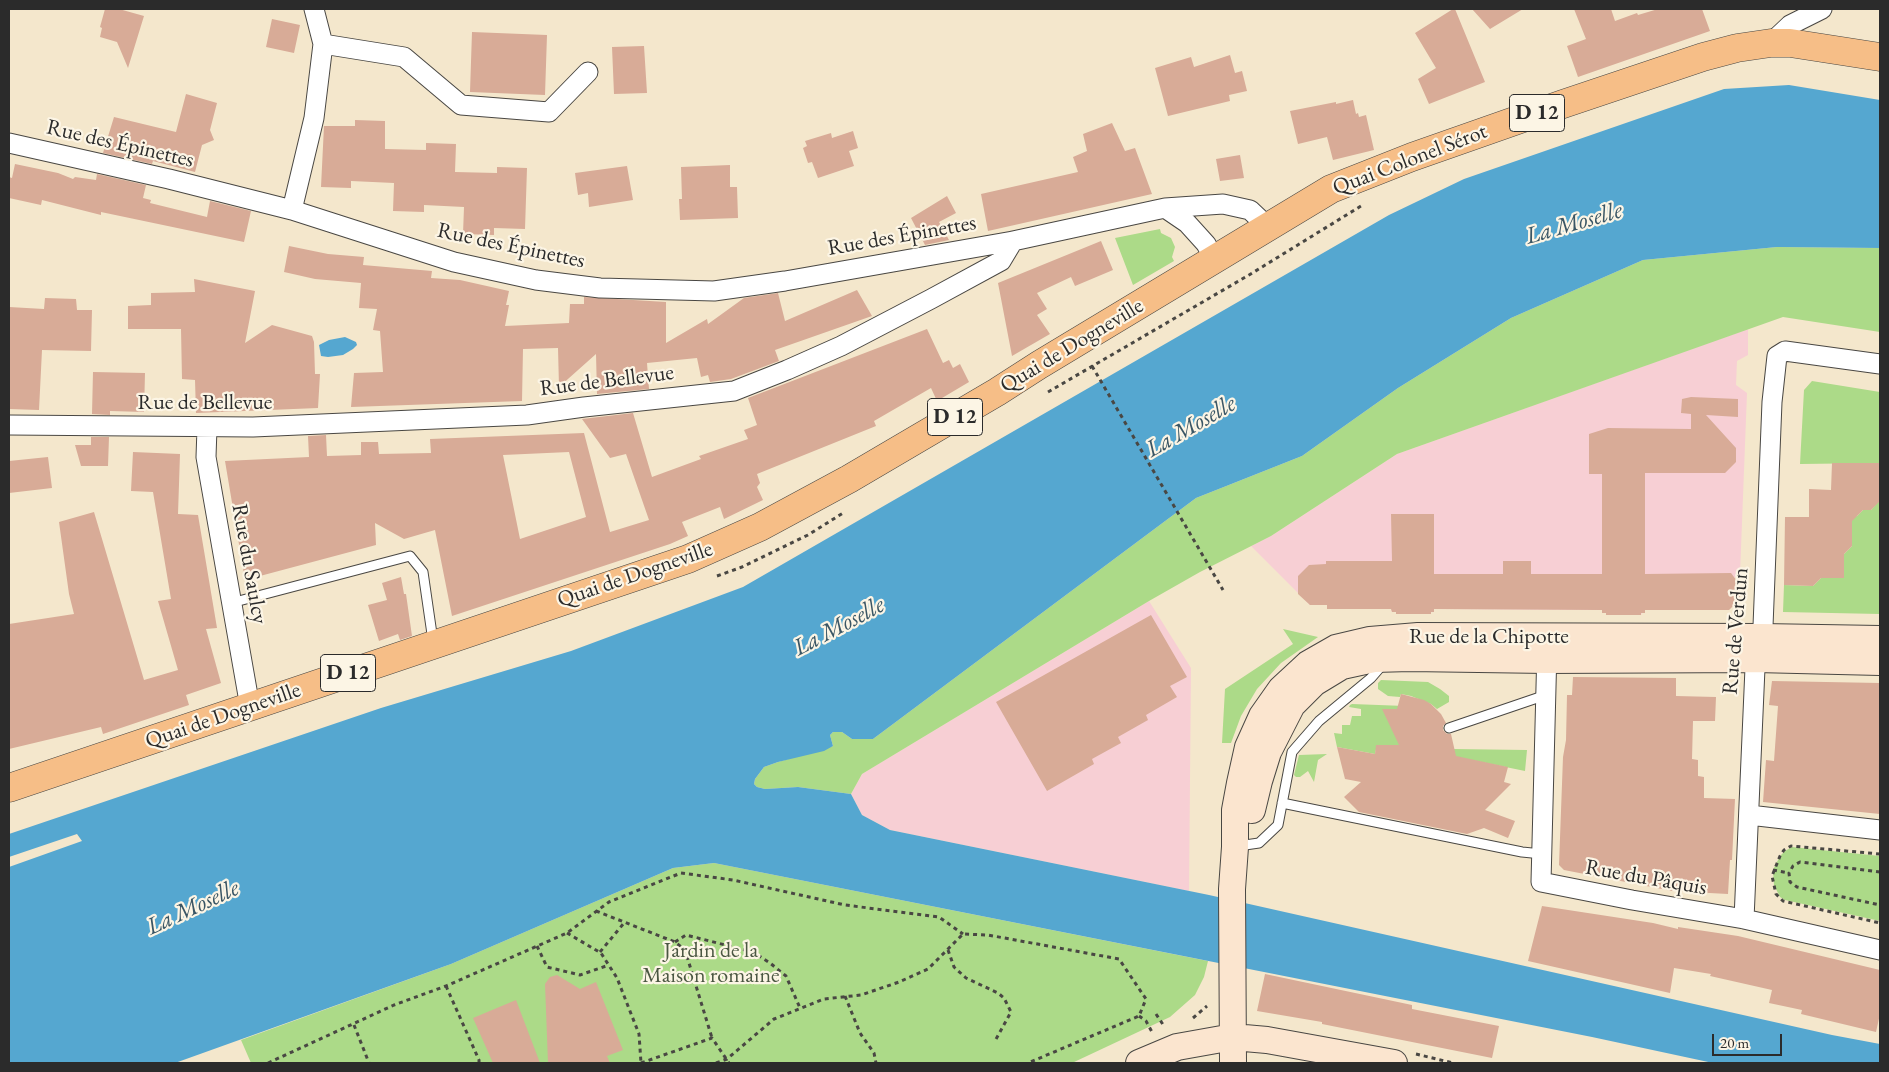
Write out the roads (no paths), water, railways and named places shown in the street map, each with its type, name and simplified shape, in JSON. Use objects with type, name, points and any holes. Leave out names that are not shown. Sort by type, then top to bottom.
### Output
[{"type":"main road","name":"Quai Colonel Sérot","points":[[1215,260],[1331,189],[1412,157],[1703,57],[1737,48],[1771,43],[1790,43],[1880,57]]},
{"type":"main road","name":"Quai de Dogneville","points":[[9,788],[688,559],[760,527],[849,479],[1215,260]]},
{"type":"main road","name":"Rue de la Chipotte","points":[[1247,845],[1235,810],[1248,747],[1262,716],[1281,689],[1308,664],[1336,648],[1370,640],[1418,636],[1547,648]]},
{"type":"main road","name":"Rue de la Chipotte","points":[[1232,1037],[1232,889],[1247,845],[1252,810],[1268,752],[1292,705],[1314,683],[1342,666],[1374,659],[1547,648],[1759,648],[1880,640]]},
{"type":"main road","name":"Rue de la Chipotte","points":[[1759,648],[1880,662]]},
{"type":"main road","points":[[1232,1037],[1233,1063]]},
{"type":"main road","points":[[1139,1063],[1178,1048],[1232,1037],[1267,1040],[1394,1063]]},
{"type":"street","points":[[292,210],[314,118],[322,44],[314,9]]},
{"type":"street","points":[[1771,43],[1790,25],[1822,9]]},
{"type":"street","points":[[322,44],[404,57],[461,105],[549,112],[588,72]]},
{"type":"street","name":"Rue des Épinettes","points":[[9,142],[170,179],[292,210],[454,262],[536,280],[600,288],[714,291],[785,281],[1013,241]]},
{"type":"street","points":[[1013,241],[1165,208],[1223,204],[1250,210],[1268,227]]},
{"type":"street","points":[[1165,208],[1188,223],[1206,244],[1215,260]]},
{"type":"street","name":"Rue de Bellevue","points":[[9,425],[207,428],[527,415],[734,391],[841,346],[931,300],[1001,261],[1013,241]]},
{"type":"street","name":"Rue de Verdun","points":[[1744,919],[1772,402],[1777,356],[1785,351],[1880,364]]},
{"type":"street","name":"Rue du Saulcy","points":[[207,428],[206,457],[250,707]]},
{"type":"street","points":[[1542,854],[1547,648]]},
{"type":"street","points":[[1749,815],[1880,830]]},
{"type":"street","name":"Rue du Pâquis","points":[[1542,854],[1541,882],[1744,919],[1880,950]]},
{"type":"lane","points":[[231,603],[410,556],[422,572],[434,644]]},
{"type":"lane","points":[[1247,845],[1278,825],[1292,752],[1319,721],[1371,678],[1387,659]]},
{"type":"lane","points":[[1449,728],[1546,695]]},
{"type":"lane","points":[[1282,803],[1522,852],[1542,854]]},
{"type":"water","name":"La Moselle","points":[[1789,85],[1880,100],[1880,248],[1777,247],[1643,260],[1511,318],[1398,388],[1302,456],[1196,498],[873,739],[852,739],[842,732],[833,732],[830,735],[833,746],[824,751],[764,767],[755,779],[754,784],[765,789],[798,787],[851,794],[862,815],[890,830],[1209,895],[1832,1035],[1880,1044],[1880,1063],[1713,1063],[1592,1037],[714,863],[673,868],[451,964],[175,1063],[9,1063],[9,867],[82,841],[77,834],[9,857],[9,834],[381,708],[571,651],[743,587],[1389,215],[1464,179],[1724,89]]},
{"type":"water","points":[[345,337],[356,342],[357,345],[343,355],[321,356],[319,345],[329,340]]},
{"type":"park label","name":"Jardin de la Maison romaine","points":[[711,964]]}]
